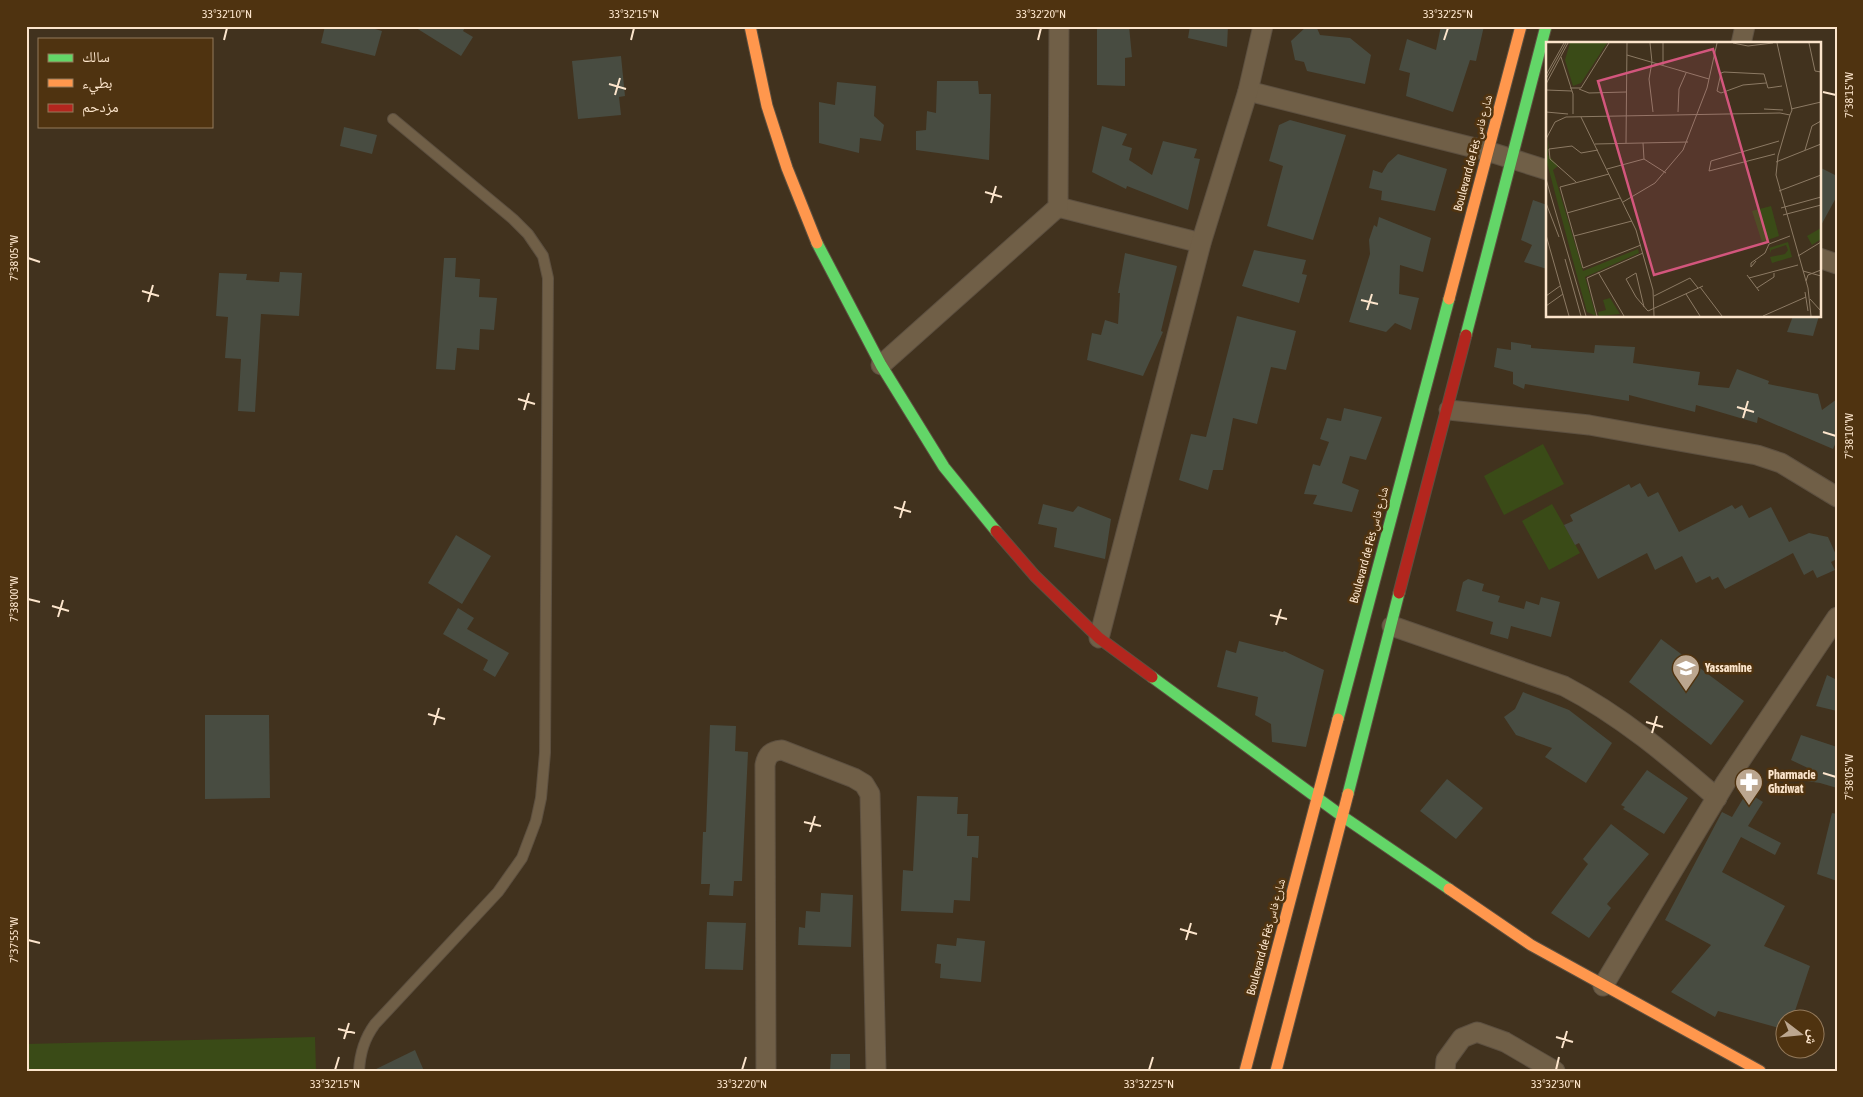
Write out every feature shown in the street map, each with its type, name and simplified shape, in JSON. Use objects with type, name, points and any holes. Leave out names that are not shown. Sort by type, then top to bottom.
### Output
[{"type":"main road","points":[[750,26],[767,106],[787,168],[819,248],[881,364],[944,467],[995,530],[1036,576],[1099,638],[1342,816],[1531,945],[1760,1071]]},
{"type":"main road","name":"Boulevard de Fès شارع فاس","points":[[1245,1071],[1520,26]]},
{"type":"main road","points":[[1276,1071],[1546,26]]},
{"type":"street","points":[[881,364],[1058,207],[1060,26]]},
{"type":"street","points":[[1099,638],[1201,243],[1248,91],[1263,26]]},
{"type":"street","points":[[1741,42],[1745,26]]},
{"type":"street","points":[[1248,91],[1487,151],[1546,170]]},
{"type":"street","points":[[1058,207],[1201,243]]},
{"type":"street","points":[[1820,258],[1837,264]]},
{"type":"street","points":[[1448,410],[1589,425],[1757,455],[1781,463],[1837,497]]},
{"type":"street","points":[[1603,986],[1717,798],[1837,617]]},
{"type":"street","points":[[1392,626],[1564,686],[1590,699],[1672,759],[1717,798]]},
{"type":"street","points":[[766,1071],[765,765],[769,754],[775,750],[782,750],[854,778],[864,784],[870,794],[876,1071]]},
{"type":"street","points":[[1445,1071],[1446,1060],[1462,1038],[1477,1032],[1505,1042],[1555,1071]]},
{"type":"lane","points":[[359,1071],[362,1048],[366,1036],[375,1024],[498,892],[522,858],[536,821],[541,798],[545,753],[548,288],[546,266],[537,246],[518,224],[393,119]]},
{"type":"green space","points":[[1543,444],[1564,484],[1504,515],[1484,476]]},
{"type":"green space","points":[[1552,504],[1580,553],[1549,570],[1522,521]]},
{"type":"green space","points":[[315,1037],[316,1071],[26,1071],[26,1044]]},
{"type":"building","points":[[325,26],[365,26],[382,31],[375,56],[321,43]]},
{"type":"building","points":[[413,26],[466,26],[463,31],[473,37],[461,56]]},
{"type":"building","points":[[1097,26],[1129,26],[1132,57],[1125,58],[1125,86],[1097,85]]},
{"type":"building","points":[[1190,26],[1228,26],[1227,47],[1188,38]]},
{"type":"building","points":[[1307,26],[1316,26],[1320,35],[1350,38],[1371,55],[1365,84],[1307,71],[1304,62],[1295,60],[1291,41]]},
{"type":"building","points":[[1441,26],[1484,26],[1476,61],[1470,60],[1453,112],[1406,96],[1410,73],[1399,70],[1407,39],[1436,50]]},
{"type":"building","points":[[621,56],[625,96],[619,97],[621,115],[578,119],[572,61]]},
{"type":"building","points":[[937,81],[978,81],[979,94],[991,94],[989,160],[916,150],[916,131],[926,130],[927,111],[936,113]]},
{"type":"building","points":[[837,82],[876,86],[874,116],[884,125],[881,141],[860,138],[859,153],[819,143],[819,102],[835,105]]},
{"type":"building","points":[[1290,120],[1346,135],[1313,240],[1267,226],[1283,166],[1269,161],[1279,125]]},
{"type":"building","points":[[1102,126],[1127,134],[1122,145],[1132,148],[1129,160],[1152,175],[1163,141],[1197,149],[1194,158],[1200,159],[1188,210],[1127,186],[1126,189],[1092,172]]},
{"type":"building","points":[[344,127],[377,135],[372,154],[340,146]]},
{"type":"building","points":[[1398,154],[1447,169],[1435,211],[1381,200],[1382,191],[1369,188],[1373,170],[1382,173],[1388,163]]},
{"type":"building","points":[[1820,168],[1837,176],[1837,196],[1820,227]]},
{"type":"building","points":[[1533,200],[1546,205],[1546,269],[1524,262],[1532,245],[1521,240]]},
{"type":"building","points":[[1379,217],[1431,238],[1423,272],[1400,265],[1399,294],[1419,298],[1411,330],[1395,323],[1386,332],[1349,322],[1370,254],[1369,240],[1374,225],[1377,227]]},
{"type":"building","points":[[1254,250],[1306,260],[1302,274],[1307,275],[1299,303],[1242,286]]},
{"type":"building","points":[[1125,253],[1177,266],[1161,331],[1163,332],[1143,376],[1087,360],[1092,333],[1101,335],[1105,320],[1118,324],[1120,293],[1118,293]]},
{"type":"building","points":[[444,258],[456,258],[455,277],[480,279],[479,297],[497,298],[494,330],[480,329],[479,350],[457,348],[455,370],[436,369]]},
{"type":"building","points":[[280,272],[302,273],[299,316],[261,314],[255,412],[238,411],[241,359],[225,358],[228,317],[216,316],[219,273],[247,274],[246,280],[279,282]]},
{"type":"building","points":[[1237,316],[1296,331],[1286,370],[1271,367],[1257,424],[1233,418],[1223,470],[1213,470],[1208,490],[1179,480],[1191,434],[1206,437]]},
{"type":"building","points":[[1792,318],[1818,318],[1813,336],[1787,332]]},
{"type":"building","points":[[1511,342],[1531,345],[1531,348],[1594,353],[1595,345],[1635,347],[1633,363],[1700,372],[1698,385],[1729,388],[1737,369],[1769,381],[1768,384],[1818,394],[1822,410],[1837,399],[1837,440],[1833,449],[1758,417],[1757,423],[1696,405],[1695,412],[1629,395],[1629,401],[1525,384],[1524,389],[1513,384],[1513,372],[1494,367],[1497,348],[1511,350]]},
{"type":"building","points":[[1344,408],[1382,417],[1366,460],[1350,456],[1342,483],[1359,490],[1352,512],[1313,504],[1317,495],[1304,494],[1313,464],[1320,466],[1329,442],[1320,439],[1327,418],[1341,421]]},
{"type":"building","points":[[1640,483],[1648,497],[1658,492],[1679,532],[1732,505],[1735,509],[1742,505],[1749,518],[1771,507],[1789,542],[1809,533],[1828,537],[1837,557],[1837,559],[1831,562],[1835,570],[1817,578],[1813,570],[1804,575],[1793,553],[1725,589],[1718,577],[1712,580],[1710,576],[1696,583],[1682,556],[1655,570],[1647,553],[1598,579],[1579,543],[1575,545],[1564,525],[1573,521],[1570,515],[1629,484],[1631,488]]},
{"type":"building","points":[[1043,504],[1073,512],[1078,506],[1111,519],[1105,559],[1054,547],[1057,528],[1038,524]]},
{"type":"building","points":[[456,535],[491,556],[462,604],[428,583]]},
{"type":"building","points":[[1468,579],[1484,584],[1482,591],[1500,596],[1498,602],[1524,609],[1526,601],[1539,605],[1541,597],[1560,602],[1551,637],[1511,626],[1508,639],[1490,634],[1493,622],[1456,611],[1463,582]]},
{"type":"building","points":[[458,608],[474,618],[467,629],[509,653],[495,677],[483,670],[488,660],[443,634]]},
{"type":"building","name":"Yassamine","points":[[1661,639],[1744,701],[1711,745],[1629,682]]},
{"type":"building","points":[[1239,641],[1284,651],[1324,670],[1306,747],[1272,742],[1271,724],[1255,715],[1258,697],[1217,687],[1226,650],[1236,653]]},
{"type":"building","points":[[1827,675],[1837,680],[1837,711],[1816,706]]},
{"type":"building","points":[[1523,692],[1569,710],[1612,743],[1586,783],[1545,757],[1552,748],[1516,735],[1504,717],[1515,709]]},
{"type":"building","points":[[205,715],[269,715],[270,798],[205,799]]},
{"type":"building","points":[[710,725],[736,726],[735,751],[748,752],[742,881],[734,881],[733,896],[709,895],[710,884],[701,884],[703,832],[706,832]]},
{"type":"building","points":[[1801,735],[1837,747],[1837,788],[1806,781],[1810,769],[1791,760]]},
{"type":"building","points":[[1647,770],[1688,798],[1664,834],[1623,809],[1625,807],[1621,805]]},
{"type":"building","points":[[1447,779],[1483,808],[1456,839],[1420,811]]},
{"type":"building","points":[[1747,792],[1763,802],[1748,826],[1781,843],[1775,855],[1741,837],[1722,872],[1785,906],[1764,946],[1810,966],[1795,1010],[1776,1010],[1776,1027],[1718,1011],[1715,1017],[1671,992],[1711,945],[1665,920],[1722,812],[1732,817]]},
{"type":"building","points":[[917,796],[958,797],[957,814],[968,814],[967,836],[979,836],[978,858],[972,857],[970,901],[954,900],[953,913],[901,911],[903,870],[913,871]]},
{"type":"building","points":[[1832,813],[1837,814],[1837,881],[1817,874]]},
{"type":"building","points":[[1611,824],[1649,854],[1607,904],[1611,908],[1589,938],[1551,913],[1588,864],[1583,859]]},
{"type":"building","points":[[821,893],[853,895],[851,947],[798,945],[799,927],[805,928],[806,911],[820,912]]},
{"type":"building","points":[[707,922],[746,923],[743,970],[705,969]]},
{"type":"building","points":[[957,938],[985,941],[981,982],[940,978],[941,964],[935,963],[937,944],[956,946]]},
{"type":"building","points":[[415,1050],[424,1071],[372,1071]]},
{"type":"building","points":[[831,1054],[850,1054],[850,1071],[830,1071]]},
{"type":"traffic: fast","points":[[1466,335],[1546,26]]},
{"type":"traffic: fast","points":[[817,243],[881,365],[944,467],[996,531]]},
{"type":"traffic: fast","points":[[1338,719],[1449,299]]},
{"type":"traffic: fast","points":[[1348,794],[1399,593]]},
{"type":"traffic: fast","points":[[1152,677],[1342,816],[1449,889]]},
{"type":"traffic: slow","points":[[750,26],[767,106],[787,168],[817,243]]},
{"type":"traffic: slow","points":[[1449,299],[1521,26]]},
{"type":"traffic: slow","points":[[1245,1071],[1338,719]]},
{"type":"traffic: slow","points":[[1276,1071],[1348,794]]},
{"type":"traffic: slow","points":[[1449,889],[1531,945],[1760,1071]]},
{"type":"traffic: jam","points":[[1399,593],[1466,335]]},
{"type":"traffic: jam","points":[[996,531],[1035,576],[1099,638],[1152,677]]},
{"type":"place","name":"Yassamine","points":[[1686,692]]},
{"type":"place","name":"Pharmacie Ghziwat","points":[[1749,806]]}]
